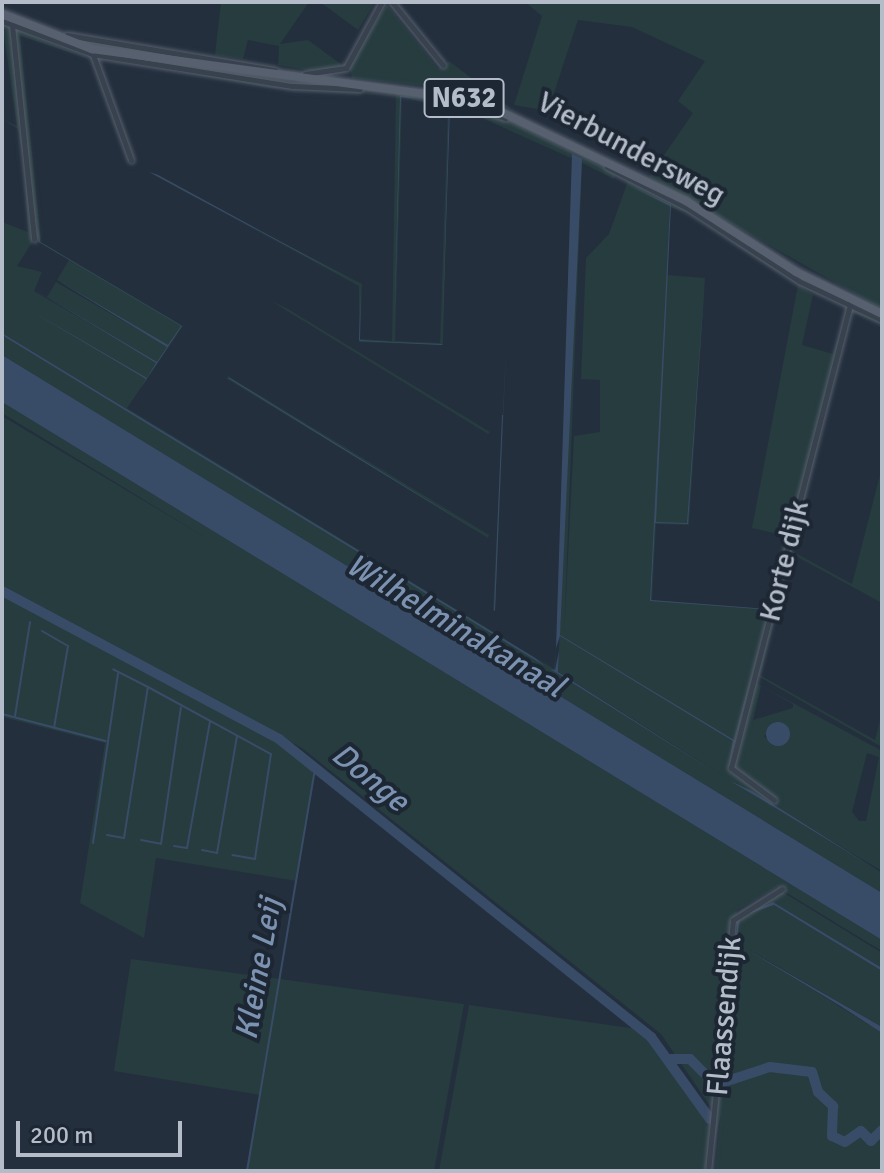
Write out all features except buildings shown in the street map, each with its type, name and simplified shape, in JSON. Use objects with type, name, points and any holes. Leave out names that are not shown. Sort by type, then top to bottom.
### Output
[{"type":"main road","name":"Vierbundersweg","points":[[7,20],[92,48],[478,101],[686,201],[851,303],[882,314]]},
{"type":"street","name":"Vierbundersweg","points":[[67,35],[92,48],[328,76],[344,69],[382,2]]},
{"type":"street","points":[[392,2],[443,65]]},
{"type":"street","name":"Vierbundersweg","points":[[7,20],[34,239]]},
{"type":"street","points":[[92,48],[131,160]]},
{"type":"street","name":"Vierbundersweg","points":[[851,303],[882,320]]},
{"type":"street","name":"Korte dijk","points":[[774,800],[731,768],[851,303]]},
{"type":"street","name":"Flaassendijk","points":[[708,1171],[733,920],[782,889]]},
{"type":"green space","points":[[221,2],[309,2],[280,44],[308,40],[342,65],[324,73],[278,65],[279,46],[248,40],[243,59],[215,55]]},
{"type":"green space","points":[[320,2],[375,2],[358,30]]},
{"type":"green space","points":[[525,2],[882,2],[882,309],[649,177],[693,113],[678,101],[705,61],[632,27],[578,20],[548,111],[514,105],[542,16]]},
{"type":"green space","points":[[387,5],[438,69],[449,61],[512,109],[444,88],[352,78],[349,64]]},
{"type":"green space","points":[[2,22],[12,27],[23,156],[18,129],[2,119],[17,126]]},
{"type":"green space","points":[[14,29],[93,60],[20,36],[41,242],[183,326],[127,408],[554,669],[556,651],[555,671],[550,669],[725,777],[558,672],[581,159],[571,157],[577,160],[556,648],[575,160],[449,103],[443,345],[359,342],[359,286],[148,172],[362,284],[360,339],[392,341],[396,92],[448,101],[509,121],[616,174],[614,179],[582,163],[564,636],[574,436],[600,432],[600,380],[581,379],[586,258],[609,234],[628,181],[696,215],[670,207],[667,275],[705,278],[689,525],[656,524],[652,600],[767,609],[786,536],[752,528],[798,285],[722,236],[841,303],[801,287],[813,295],[802,345],[833,354],[847,309],[730,772],[772,799],[733,770],[754,682],[882,751],[882,871],[759,798],[882,873],[882,893],[2,355],[2,335],[545,665],[2,333],[2,222],[28,232],[24,167],[33,241],[17,266],[42,272],[34,291],[156,362],[47,297],[56,282],[167,346],[57,280],[69,260],[36,241]],"holes":[[[402,97],[448,108],[440,343],[395,341]],[[761,686],[793,704],[793,708],[753,720]],[[781,723],[786,740],[773,746],[764,736]],[[867,753],[879,757],[866,821],[859,821],[852,812]]]},
{"type":"green space","points":[[96,56],[287,87],[393,96],[269,88]]},
{"type":"green space","points":[[271,301],[288,309],[490,432],[488,434]]},
{"type":"green space","points":[[850,307],[882,324],[851,312],[792,551],[852,584],[882,467],[882,603],[792,554],[760,675],[875,740],[882,713],[882,747],[756,675]]},
{"type":"green space","points":[[506,348],[505,379],[495,611],[493,610]]},
{"type":"green space","points":[[228,376],[489,535],[488,538],[227,379]]},
{"type":"green space","points":[[2,402],[882,940],[882,951],[777,887],[737,910],[715,1113],[661,1034],[302,748],[2,585],[2,416],[208,539],[2,413]]},
{"type":"green space","points":[[2,593],[252,724],[315,770],[297,881],[156,858],[144,938],[80,903],[105,743],[2,717]]},
{"type":"green space","points":[[781,891],[882,953],[882,968],[773,902],[743,912],[740,917],[774,905],[882,971],[882,1027],[748,949],[882,1033],[882,1171],[715,1171],[721,1115],[708,1171],[734,918],[741,911]],"holes":[[[740,917],[733,965],[736,924]],[[735,974],[723,1095],[732,975]]]},
{"type":"green space","points":[[131,959],[464,1004],[434,1171],[247,1171],[260,1095],[114,1071]]},
{"type":"green space","points":[[469,1005],[630,1028],[638,1022],[712,1118],[705,1171],[439,1171]]},
{"type":"water","points":[[400,95],[435,100],[401,97],[394,342]]},
{"type":"water","points":[[450,107],[442,345],[359,340],[361,286],[360,340],[442,344]]},
{"type":"water","points":[[572,154],[582,159],[560,635],[734,740],[767,617],[729,763],[733,741],[560,636],[556,648]]},
{"type":"water","points":[[149,172],[158,175],[355,282],[300,253]]},
{"type":"water","points":[[629,185],[671,205],[656,522],[687,523],[705,277],[688,524],[655,523],[651,600],[768,609],[786,542],[769,610],[650,601],[670,206]]},
{"type":"water","points":[[38,227],[40,242],[182,326],[140,389],[146,379],[26,308],[147,378],[156,363],[35,290],[157,362],[167,347],[57,280],[168,345],[181,326],[39,242]]},
{"type":"water","points":[[2,333],[535,658],[545,666],[5,337]]},
{"type":"water","points":[[2,355],[882,893],[882,940],[2,402]]},
{"type":"water","points":[[230,378],[487,537],[333,443]]},
{"type":"water","points":[[503,415],[495,611],[494,610]]},
{"type":"water","points":[[559,651],[558,672],[725,778],[550,669],[555,670]]},
{"type":"water","points":[[778,722],[787,725],[790,734],[787,743],[778,746],[769,743],[766,734],[769,725]]},
{"type":"water","points":[[730,781],[752,791],[882,873],[759,798]]},
{"type":"water","points":[[773,902],[882,968],[882,971],[774,905],[740,917],[733,965],[738,917]]},
{"type":"water","points":[[748,950],[882,1027],[882,1033],[842,1007]]},
{"type":"water","points":[[732,975],[725,1093],[723,1095]]},
{"type":"waterway","name":"Donge","points":[[2,591],[279,739],[651,1037],[710,1119]]},
{"type":"waterway","points":[[15,716],[30,622]]},
{"type":"waterway","points":[[42,631],[68,646],[54,728]]},
{"type":"waterway","points":[[107,835],[124,838],[148,687],[113,669]]},
{"type":"waterway","points":[[93,843],[118,674]]},
{"type":"waterway","points":[[148,687],[271,754],[255,859],[232,855]]},
{"type":"waterway","points":[[141,840],[161,844],[181,707]]},
{"type":"waterway","points":[[2,714],[106,741]]},
{"type":"waterway","points":[[174,846],[187,848],[210,721]]},
{"type":"waterway","points":[[202,850],[217,853],[237,736]]},
{"type":"waterway","name":"Kleine Leij","points":[[247,1171],[314,774]]},
{"type":"waterway","name":"Donge","points":[[670,1059],[690,1059],[712,1081]]},
{"type":"waterway","name":"Donge","points":[[724,1082],[770,1067],[812,1072],[818,1092],[833,1106],[832,1136],[845,1142],[861,1131],[871,1141],[882,1130]]},
{"type":"water label","name":"Wilhelminakanaal","points":[[455,626]]}]
